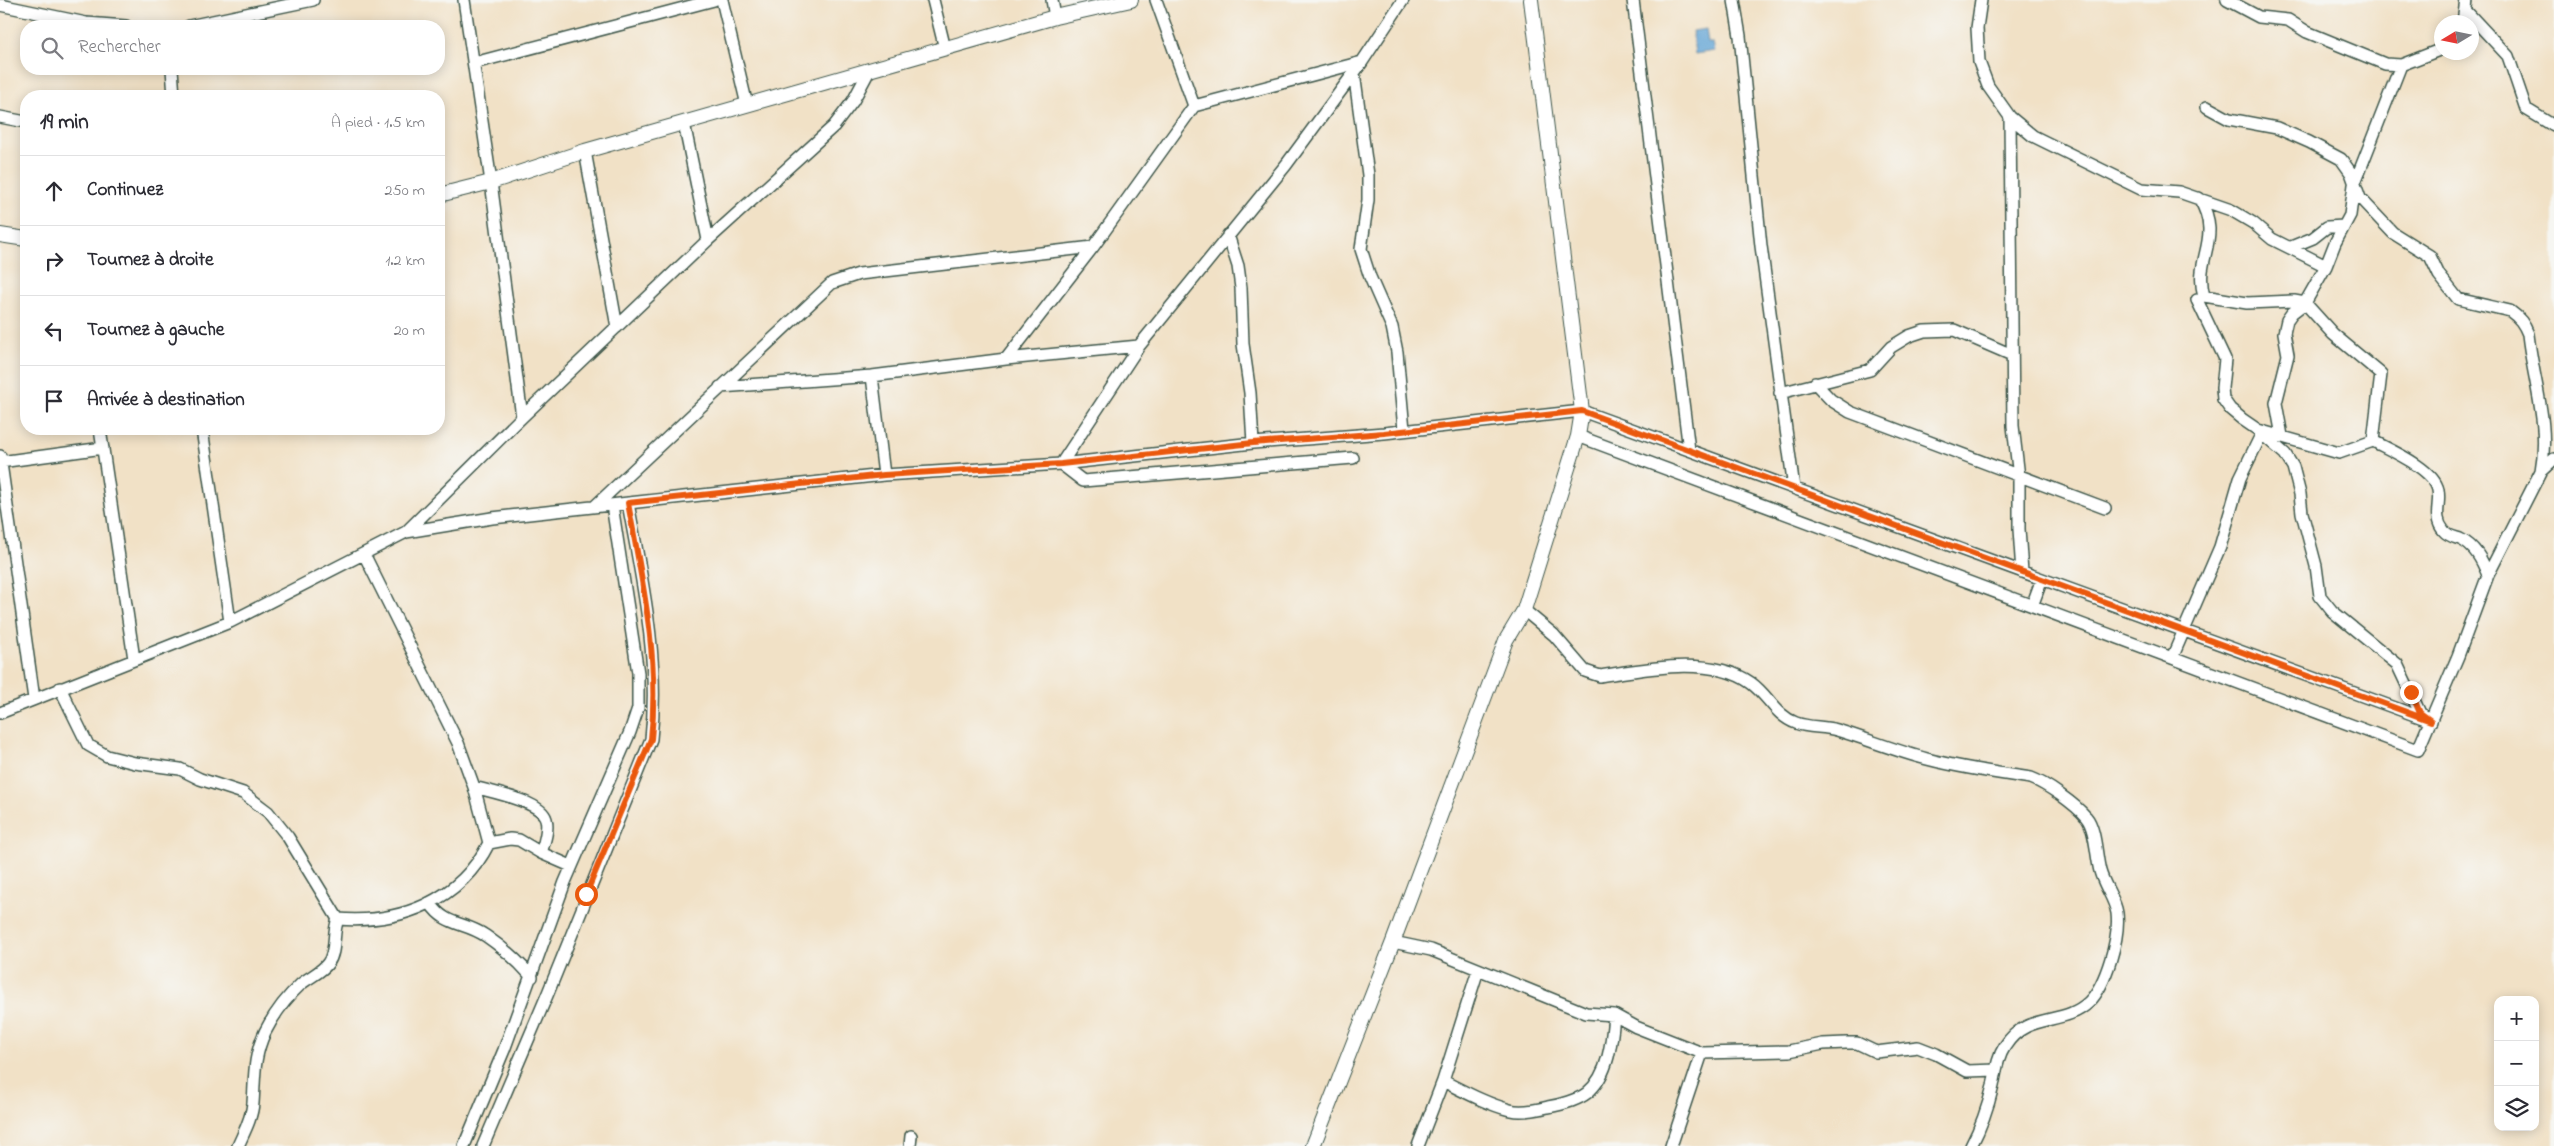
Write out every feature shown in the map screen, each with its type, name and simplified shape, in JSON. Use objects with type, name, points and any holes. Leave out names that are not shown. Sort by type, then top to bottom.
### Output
[{"type":"street","points":[[213,20],[274,5],[313,0]]},
{"type":"street","points":[[464,0],[491,182],[522,417]]},
{"type":"street","points":[[474,63],[714,0]]},
{"type":"street","points":[[722,0],[747,105]]},
{"type":"street","points":[[933,0],[945,49]]},
{"type":"street","points":[[1052,0],[1055,17]]},
{"type":"street","points":[[445,194],[491,182],[586,151],[1055,17],[1131,0]]},
{"type":"street","points":[[1156,0],[1194,106]]},
{"type":"street","points":[[1061,464],[1139,346],[1286,166],[1362,62],[1403,0]]},
{"type":"street","points":[[1313,1146],[1393,942],[1506,640],[1524,610],[1578,436],[1582,411],[1530,0]]},
{"type":"street","points":[[1633,0],[1689,450]]},
{"type":"street","points":[[1734,0],[1780,393],[1794,488]]},
{"type":"street","points":[[1981,0],[1977,28],[1979,62],[1988,86],[2010,116],[2033,136],[2140,189],[2171,190],[2231,210],[2253,222],[2272,238],[2326,266]]},
{"type":"street","points":[[2227,0],[2256,16],[2288,20],[2307,32],[2385,64],[2401,65],[2434,52]]},
{"type":"street","points":[[0,5],[72,20]]},
{"type":"street","points":[[2465,11],[2508,56],[2526,109],[2554,126]]},
{"type":"street","points":[[1006,359],[1094,247],[1194,106],[1362,62]]},
{"type":"street","points":[[2385,64],[2391,74],[2392,90]]},
{"type":"street","points":[[2282,436],[2276,403],[2288,355],[2284,333],[2292,313],[2305,303],[2326,266],[2335,243],[2350,215],[2354,185],[2401,65]]},
{"type":"street","points":[[0,713],[230,622],[406,532],[522,417],[708,240],[834,126],[853,101],[869,71]]},
{"type":"street","points":[[1354,72],[1368,175],[1368,200],[1362,249],[1370,278],[1392,327],[1398,360],[1404,430]]},
{"type":"street","points":[[172,75],[174,90]]},
{"type":"street","points":[[1578,436],[2418,750],[2488,575],[2541,471],[2546,440],[2528,334],[2523,322],[2510,311],[2458,299],[2439,275],[2430,256],[2393,233],[2360,198],[2351,173],[2341,159],[2277,128],[2229,119],[2207,107]]},
{"type":"street","points":[[2010,116],[2013,426],[2019,477],[2019,529],[2022,572]]},
{"type":"street","points":[[0,117],[20,121]]},
{"type":"street","points":[[684,123],[708,240]]},
{"type":"street","points":[[586,151],[617,328]]},
{"type":"street","points":[[2199,198],[2206,210],[2210,231],[2202,269],[2201,284],[2204,296],[2247,303],[2294,301],[2305,303],[2333,334],[2381,374],[2373,440]]},
{"type":"street","points":[[2292,247],[2316,236],[2327,227],[2344,226]]},
{"type":"street","points":[[0,235],[20,238]]},
{"type":"street","points":[[1228,235],[1238,266],[1241,288],[1243,344],[1250,393],[1253,443]]},
{"type":"street","points":[[2312,258],[2316,236]]},
{"type":"street","points":[[594,507],[832,283],[847,277],[1094,247]]},
{"type":"street","points":[[2196,300],[2224,359],[2223,399],[2230,408],[2260,431],[2285,454],[2293,466],[2300,494],[2302,513],[2316,566],[2320,596],[2332,611],[2397,664],[2420,713],[2431,721]]},
{"type":"street","points":[[1780,393],[1814,382],[1870,370],[1891,347],[1909,336],[1924,331],[1954,330],[2012,355]]},
{"type":"street","points":[[720,387],[872,376],[1006,359],[1139,346]]},
{"type":"street","points":[[872,376],[884,475]]},
{"type":"street","points":[[1814,382],[1831,400],[1850,412],[2104,508]]},
{"type":"street","points":[[406,532],[492,518],[884,475],[1061,464],[1582,411],[2431,721]]},
{"type":"street","points":[[2260,431],[2339,453],[2373,440]]},
{"type":"street","points":[[2172,658],[2220,547],[2240,478],[2260,431]]},
{"type":"street","points":[[101,435],[134,659]]},
{"type":"street","points":[[203,435],[230,622]]},
{"type":"street","points":[[2373,440],[2425,470],[2434,479],[2438,492],[2437,515],[2442,529],[2448,535],[2469,544],[2481,559],[2488,575]]},
{"type":"street","points":[[34,699],[0,460],[102,448]]},
{"type":"street","points":[[1061,464],[1083,481],[1352,458]]},
{"type":"street","points":[[2541,471],[2554,459]]},
{"type":"street","points":[[483,1146],[548,993],[586,894],[651,739],[653,710],[650,632],[628,503]]},
{"type":"street","points":[[464,1146],[532,977],[571,866],[630,732],[638,708],[638,673],[612,505]]},
{"type":"street","points":[[338,919],[362,920],[389,916],[430,903],[457,885],[479,863],[489,843],[474,787],[454,735],[364,554]]},
{"type":"street","points":[[2032,606],[2042,579]]},
{"type":"street","points":[[1524,610],[1554,635],[1585,671],[1592,675],[1600,676],[1711,666],[1722,668],[1750,682],[1761,691],[1782,715],[1795,723],[1833,729],[1927,759],[2031,778],[2044,783],[2087,818],[2094,840],[2100,872],[2117,913],[2116,927],[2106,974],[2100,988],[2078,1010],[2063,1017],[2038,1020],[2013,1036],[2005,1046],[1996,1070],[1982,1125],[1971,1146]]},
{"type":"street","points":[[60,688],[88,745],[107,756],[136,763],[180,769],[200,779],[243,793],[268,812],[288,838],[338,919]]},
{"type":"street","points":[[474,787],[532,804],[542,810],[547,820],[541,854]]},
{"type":"street","points":[[489,843],[510,839],[518,840],[541,854],[571,866]]},
{"type":"street","points":[[430,903],[438,915],[450,922],[474,929],[486,936],[520,963],[532,977]]},
{"type":"street","points":[[238,1146],[249,1120],[253,1104],[253,1075],[257,1052],[264,1034],[275,1012],[302,984],[328,965],[332,956],[335,926],[338,919]]},
{"type":"street","points":[[1393,942],[1430,950],[1586,1013],[1614,1015],[1636,1027],[1702,1053],[1790,1051],[1823,1044],[1846,1043],[1857,1044],[1876,1052],[1918,1047],[1936,1054],[1967,1071],[1996,1070]]},
{"type":"street","points":[[1418,1146],[1443,1081],[1478,970]]},
{"type":"street","points":[[1443,1081],[1489,1103],[1512,1110],[1533,1111],[1556,1106],[1587,1093],[1601,1075],[1612,1043],[1614,1015]]},
{"type":"street","points":[[1671,1146],[1702,1053]]},
{"type":"water","points":[[1706,29],[1708,43],[1713,43],[1715,51],[1695,54],[1692,31]]},
{"type":"route","points":[[586,894],[646,756],[651,739],[653,691],[650,632],[628,503],[884,475],[1061,464],[1253,443],[1384,433],[1582,411],[2431,721],[2420,713],[2411,692]]}]
